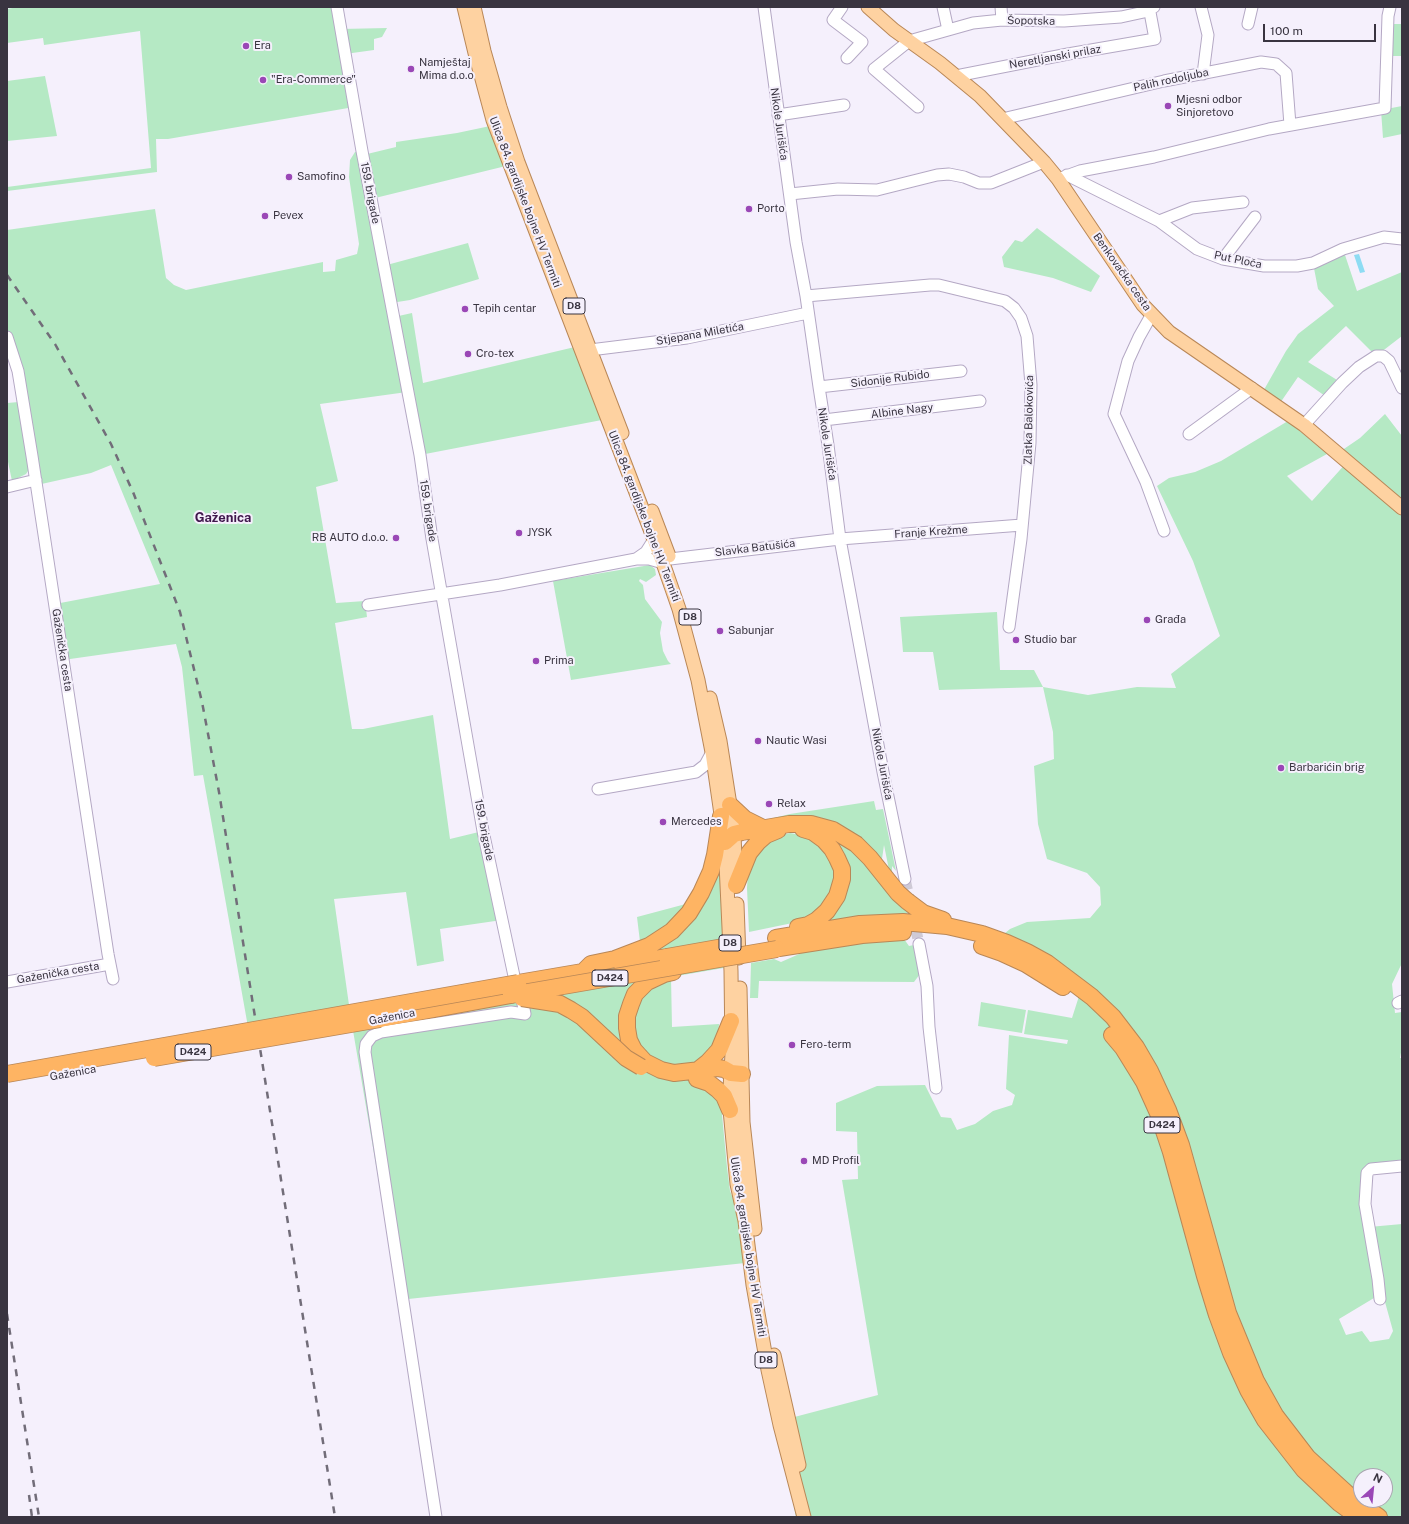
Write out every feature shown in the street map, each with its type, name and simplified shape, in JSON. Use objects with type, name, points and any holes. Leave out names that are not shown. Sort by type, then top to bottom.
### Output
[{"type":"highway","points":[[583,972],[591,964],[615,959],[649,946],[672,931],[689,913],[697,901],[711,870],[725,811],[745,818],[763,828]]},
{"type":"highway","points":[[729,838],[763,828],[789,824],[811,824],[840,833],[856,844],[870,858],[898,893],[907,901],[923,912],[940,918],[957,927]]},
{"type":"highway","points":[[736,886],[749,853],[758,842],[775,831],[800,828],[813,832],[824,840],[832,849],[842,868],[842,879],[834,903],[828,911],[808,925],[783,931],[777,943]]},
{"type":"highway","name":"D424","points":[[777,943],[860,924],[903,922],[957,927],[1007,943],[1047,963],[1092,997],[1113,1017],[1136,1048],[1150,1071],[1168,1110],[1176,1131],[1228,1314],[1256,1381],[1275,1415],[1308,1458],[1353,1499],[1379,1517]]},
{"type":"highway","name":"D424","points":[[777,943],[908,932],[941,935],[966,940],[1002,953],[1046,975],[1080,1000],[1105,1025],[1122,1048],[1144,1082],[1158,1113],[1171,1152],[1217,1315],[1231,1353],[1248,1390],[1265,1420],[1304,1470],[1340,1503],[1359,1517]]},
{"type":"highway","name":"Gaženica","points":[[7,1084],[708,961],[777,943]]},
{"type":"highway","name":"Gaženica","points":[[7,1074],[583,972],[777,943]]},
{"type":"highway","points":[[643,1065],[629,1040],[627,1028],[627,1016],[636,994],[653,978],[664,974],[701,966],[708,961]]},
{"type":"highway","points":[[511,995],[560,1004],[582,1017],[626,1058],[643,1065],[658,1074],[676,1079],[718,1068],[737,1074]]},
{"type":"highway","points":[[697,1074],[718,1051],[731,1021]]},
{"type":"highway","points":[[697,1074],[724,1096],[730,1110]]},
{"type":"main road","name":"Ulica 84. gardijske bojne HV Termiti","points":[[464,7],[493,120],[653,541],[666,561],[698,680],[712,752],[716,782],[725,811]]},
{"type":"main road","name":"Ulica 84. gardijske bojne HV Termiti","points":[[474,7],[486,58],[518,162],[590,350],[666,561],[686,606],[703,666],[720,741],[725,811],[736,886],[739,934],[737,1074],[730,1110],[736,1184],[745,1221],[750,1265],[762,1335],[780,1425],[804,1517]]},
{"type":"main road","name":"Benkovačka cesta","points":[[868,7],[894,30],[940,63],[980,96],[1044,162],[1062,177],[1143,305],[1169,332],[1304,425],[1402,508]]},
{"type":"main road","name":"Ulica 84. gardijske bojne HV Termiti","points":[[729,838],[732,1053],[737,1074],[762,1284],[778,1373],[813,1517]]},
{"type":"street","name":"159. brigade","points":[[337,7],[362,151],[420,455],[486,848],[514,976],[525,1014],[511,1012],[381,1032],[372,1036],[366,1044],[365,1052],[436,1517]]},
{"type":"street","name":"Nikole Jurišića","points":[[764,7],[796,242],[806,296],[840,539],[883,772],[905,879]]},
{"type":"street","points":[[842,7],[833,20],[862,42],[847,58]]},
{"type":"street","points":[[943,7],[948,30]]},
{"type":"street","points":[[1001,7],[1002,20]]},
{"type":"street","points":[[1201,7],[1208,35],[1203,74]]},
{"type":"street","points":[[1248,24],[1252,7]]},
{"type":"street","points":[[1062,177],[1080,171],[1290,125],[1385,108],[1388,22],[1390,7]]},
{"type":"street","name":"Šopotska","points":[[909,41],[973,23],[1002,20],[1079,20],[1121,17],[1144,12],[1151,8]]},
{"type":"street","name":"Neretljanski prilaz","points":[[956,76],[1155,39],[1151,8]]},
{"type":"street","points":[[909,41],[874,69],[918,107]]},
{"type":"street","name":"Palih rodoljuba","points":[[1002,119],[1164,81],[1261,62],[1276,64],[1286,73],[1290,125]]},
{"type":"street","points":[[778,115],[844,104]]},
{"type":"street","points":[[790,194],[838,189],[876,190],[937,175],[949,174],[964,177],[979,183],[991,183],[1044,162]]},
{"type":"street","name":"Put Ploča","points":[[1062,177],[1159,221],[1197,249],[1223,259],[1264,266],[1297,266],[1313,262],[1343,249],[1384,237],[1402,239]]},
{"type":"street","points":[[1159,221],[1192,208],[1243,202]]},
{"type":"street","points":[[1223,259],[1255,217]]},
{"type":"street","name":"Zlatka Balokovića","points":[[806,296],[930,284],[1005,301],[1014,308],[1021,318],[1027,336],[1031,385],[1030,443],[1022,525],[1009,627]]},
{"type":"street","name":"Stjepana Miletića","points":[[590,350],[687,338],[808,313]]},
{"type":"street","points":[[1152,314],[1139,336],[1128,361],[1114,414],[1146,482],[1164,531]]},
{"type":"street","name":"Gaženička cesta","points":[[7,337],[18,372],[36,480],[113,979]]},
{"type":"street","points":[[1304,425],[1342,383],[1359,367],[1376,356],[1383,356],[1389,361],[1402,388]]},
{"type":"street","name":"Sidonije Rubido","points":[[819,387],[961,371]]},
{"type":"street","points":[[1189,434],[1252,388]]},
{"type":"street","name":"Albine Nagy","points":[[824,420],[980,401]]},
{"type":"street","points":[[7,487],[36,480]]},
{"type":"street","name":"Franje Krežme","points":[[840,539],[1022,525]]},
{"type":"street","name":"Slavka Batušića","points":[[368,605],[508,583],[636,559],[666,561],[840,539]]},
{"type":"street","points":[[636,559],[646,552],[653,541]]},
{"type":"street","points":[[598,789],[696,772],[705,765],[712,752]]},
{"type":"street","points":[[696,772],[716,782]]},
{"type":"street","points":[[919,944],[927,986],[929,1026],[936,1088]]},
{"type":"street","name":"Gaženička cesta","points":[[7,982],[110,964]]},
{"type":"street","points":[[1380,1300],[1378,1279],[1365,1204],[1367,1173],[1371,1169],[1375,1168],[1402,1166]]},
{"type":"green space","points":[[18,7],[337,7],[341,29],[387,28],[382,37],[374,39],[374,50],[345,54],[354,107],[168,139],[156,139],[157,172],[7,191],[7,187],[151,168],[140,31],[44,45],[43,38],[7,43],[7,9]]},
{"type":"green space","points":[[1391,24],[1402,24],[1402,56],[1389,56]]},
{"type":"green space","points":[[45,76],[57,136],[7,141],[7,81]]},
{"type":"green space","points":[[1402,106],[1402,134],[1383,138],[1381,110]]},
{"type":"green space","points":[[495,125],[510,165],[371,199],[383,266],[468,243],[479,279],[410,300],[391,303],[394,317],[412,313],[423,383],[579,346],[607,419],[420,455],[407,392],[320,404],[338,481],[316,487],[336,603],[365,601],[367,617],[335,623],[352,729],[363,729],[433,715],[450,839],[483,831],[502,920],[440,929],[444,961],[417,966],[406,892],[334,899],[350,1012],[518,983],[641,950],[637,917],[697,901],[725,854],[735,966],[671,977],[672,1027],[719,1024],[715,1094],[721,1104],[730,1191],[739,1213],[745,1263],[399,1300],[350,1013],[248,1027],[203,775],[194,776],[182,667],[176,644],[63,660],[55,604],[160,584],[111,465],[91,473],[37,485],[7,337],[7,230],[155,209],[166,278],[174,285],[186,290],[323,262],[323,272],[335,271],[336,260],[357,254],[359,244],[349,177],[350,160],[355,152],[362,151],[363,155],[396,147],[396,142],[457,133]]},
{"type":"green space","points":[[1037,228],[1100,276],[1091,292],[1053,278],[1004,267],[1002,257],[1015,240],[1022,242]]},
{"type":"green space","points":[[1343,249],[1357,291],[1402,272],[1402,336],[1376,356],[1346,326],[1308,362],[1342,383],[1328,398],[1298,377],[1278,406],[1261,395],[1286,351],[1298,334],[1334,306],[1318,289],[1313,263]]},
{"type":"green space","points":[[19,402],[30,468],[26,474],[12,481],[7,457],[7,403]]},
{"type":"green space","points":[[1385,414],[1402,436],[1402,963],[1392,984],[1395,1013],[1402,1012],[1402,1047],[1400,1058],[1402,1058],[1402,1166],[1371,1169],[1369,1227],[1402,1224],[1402,1517],[796,1517],[783,1420],[878,1395],[842,1180],[858,1179],[857,1132],[836,1131],[836,1103],[877,1086],[925,1085],[941,1117],[951,1118],[957,1130],[975,1124],[993,1111],[1012,1105],[1015,1095],[1006,1089],[1009,1035],[1067,1044],[1068,1040],[1024,1034],[1028,1010],[1072,1018],[1080,993],[993,943],[1010,929],[1027,922],[1090,918],[1101,905],[1100,887],[1087,873],[1047,859],[1038,824],[1034,766],[1054,759],[1053,732],[1043,687],[1088,695],[1137,687],[1176,688],[1171,674],[1220,636],[1193,561],[1157,486],[1169,478],[1195,472],[1221,461],[1288,421],[1327,454],[1287,476],[1312,501],[1348,461],[1338,453],[1360,438]],"holes":[[[1374,1298],[1385,1302],[1393,1331],[1389,1339],[1370,1342],[1362,1331],[1346,1335],[1339,1319]]]},
{"type":"green space","points":[[650,565],[655,569],[656,575],[646,582],[640,579],[639,581],[643,585],[645,599],[662,622],[660,633],[663,651],[671,664],[571,680],[553,581]]},
{"type":"green space","points":[[997,612],[1000,670],[1034,670],[1043,687],[939,690],[933,652],[903,652],[900,617]]},
{"type":"green space","points":[[874,801],[876,810],[883,809],[896,871],[892,866],[892,880],[884,845],[881,866],[861,843],[761,821],[790,814]]},
{"type":"green space","points":[[790,833],[806,836],[819,843],[834,866],[835,877],[831,898],[807,920],[749,932],[747,888],[748,872],[753,860],[761,848],[775,837]]},
{"type":"green space","points":[[827,834],[851,846],[899,902],[903,909],[907,908],[928,919],[821,924],[841,899]]},
{"type":"green space","points":[[904,939],[909,946],[914,945],[920,974],[914,982],[759,981],[758,998],[750,998],[751,963],[774,959],[781,962],[813,948],[849,942]]},
{"type":"green space","points":[[981,1002],[1026,1010],[1022,1033],[978,1026]]},
{"type":"water","points":[[1359,254],[1365,272],[1360,273],[1354,255]]},
{"type":"tunnel","points":[[905,879],[919,944]]},
{"type":"railway","points":[[7,275],[55,344],[111,444],[133,492],[180,612],[202,702],[219,792],[335,1517]]},
{"type":"railway","points":[[7,1314],[39,1517]]},
{"type":"railway","points":[[29,1495],[32,1517]]},
{"type":"place","name":"Era","points":[[246,46]]},
{"type":"place","name":"Namještaj Mima d.o.o","points":[[411,69]]},
{"type":"place","name":"\"Era-Commerce\"","points":[[263,80]]},
{"type":"place","name":"Mjesni odbor Sinjoretovo","points":[[1168,106]]},
{"type":"place","name":"Samofino","points":[[289,177]]},
{"type":"place","name":"Porto","points":[[749,209]]},
{"type":"place","name":"Pevex","points":[[265,216]]},
{"type":"place","name":"Tepih centar","points":[[465,309]]},
{"type":"place","name":"Cro-tex","points":[[468,354]]},
{"type":"place","name":"JYSK","points":[[519,533]]},
{"type":"place","name":"RB AUTO d.o.o.","points":[[396,538]]},
{"type":"place","name":"Građa","points":[[1147,620]]},
{"type":"place","name":"Sabunjar","points":[[720,631]]},
{"type":"place","name":"Studio bar","points":[[1016,640]]},
{"type":"place","name":"Prima","points":[[536,661]]},
{"type":"place","name":"Nautic Wasi","points":[[758,741]]},
{"type":"place","name":"Barbarićin brig","points":[[1281,768]]},
{"type":"place","name":"Relax","points":[[769,804]]},
{"type":"place","name":"Mercedes","points":[[663,822]]},
{"type":"place","name":"Fero-term","points":[[792,1045]]},
{"type":"place","name":"MD Profil","points":[[804,1161]]},
{"type":"district","name":"Gaženica","points":[[223,518]]}]
